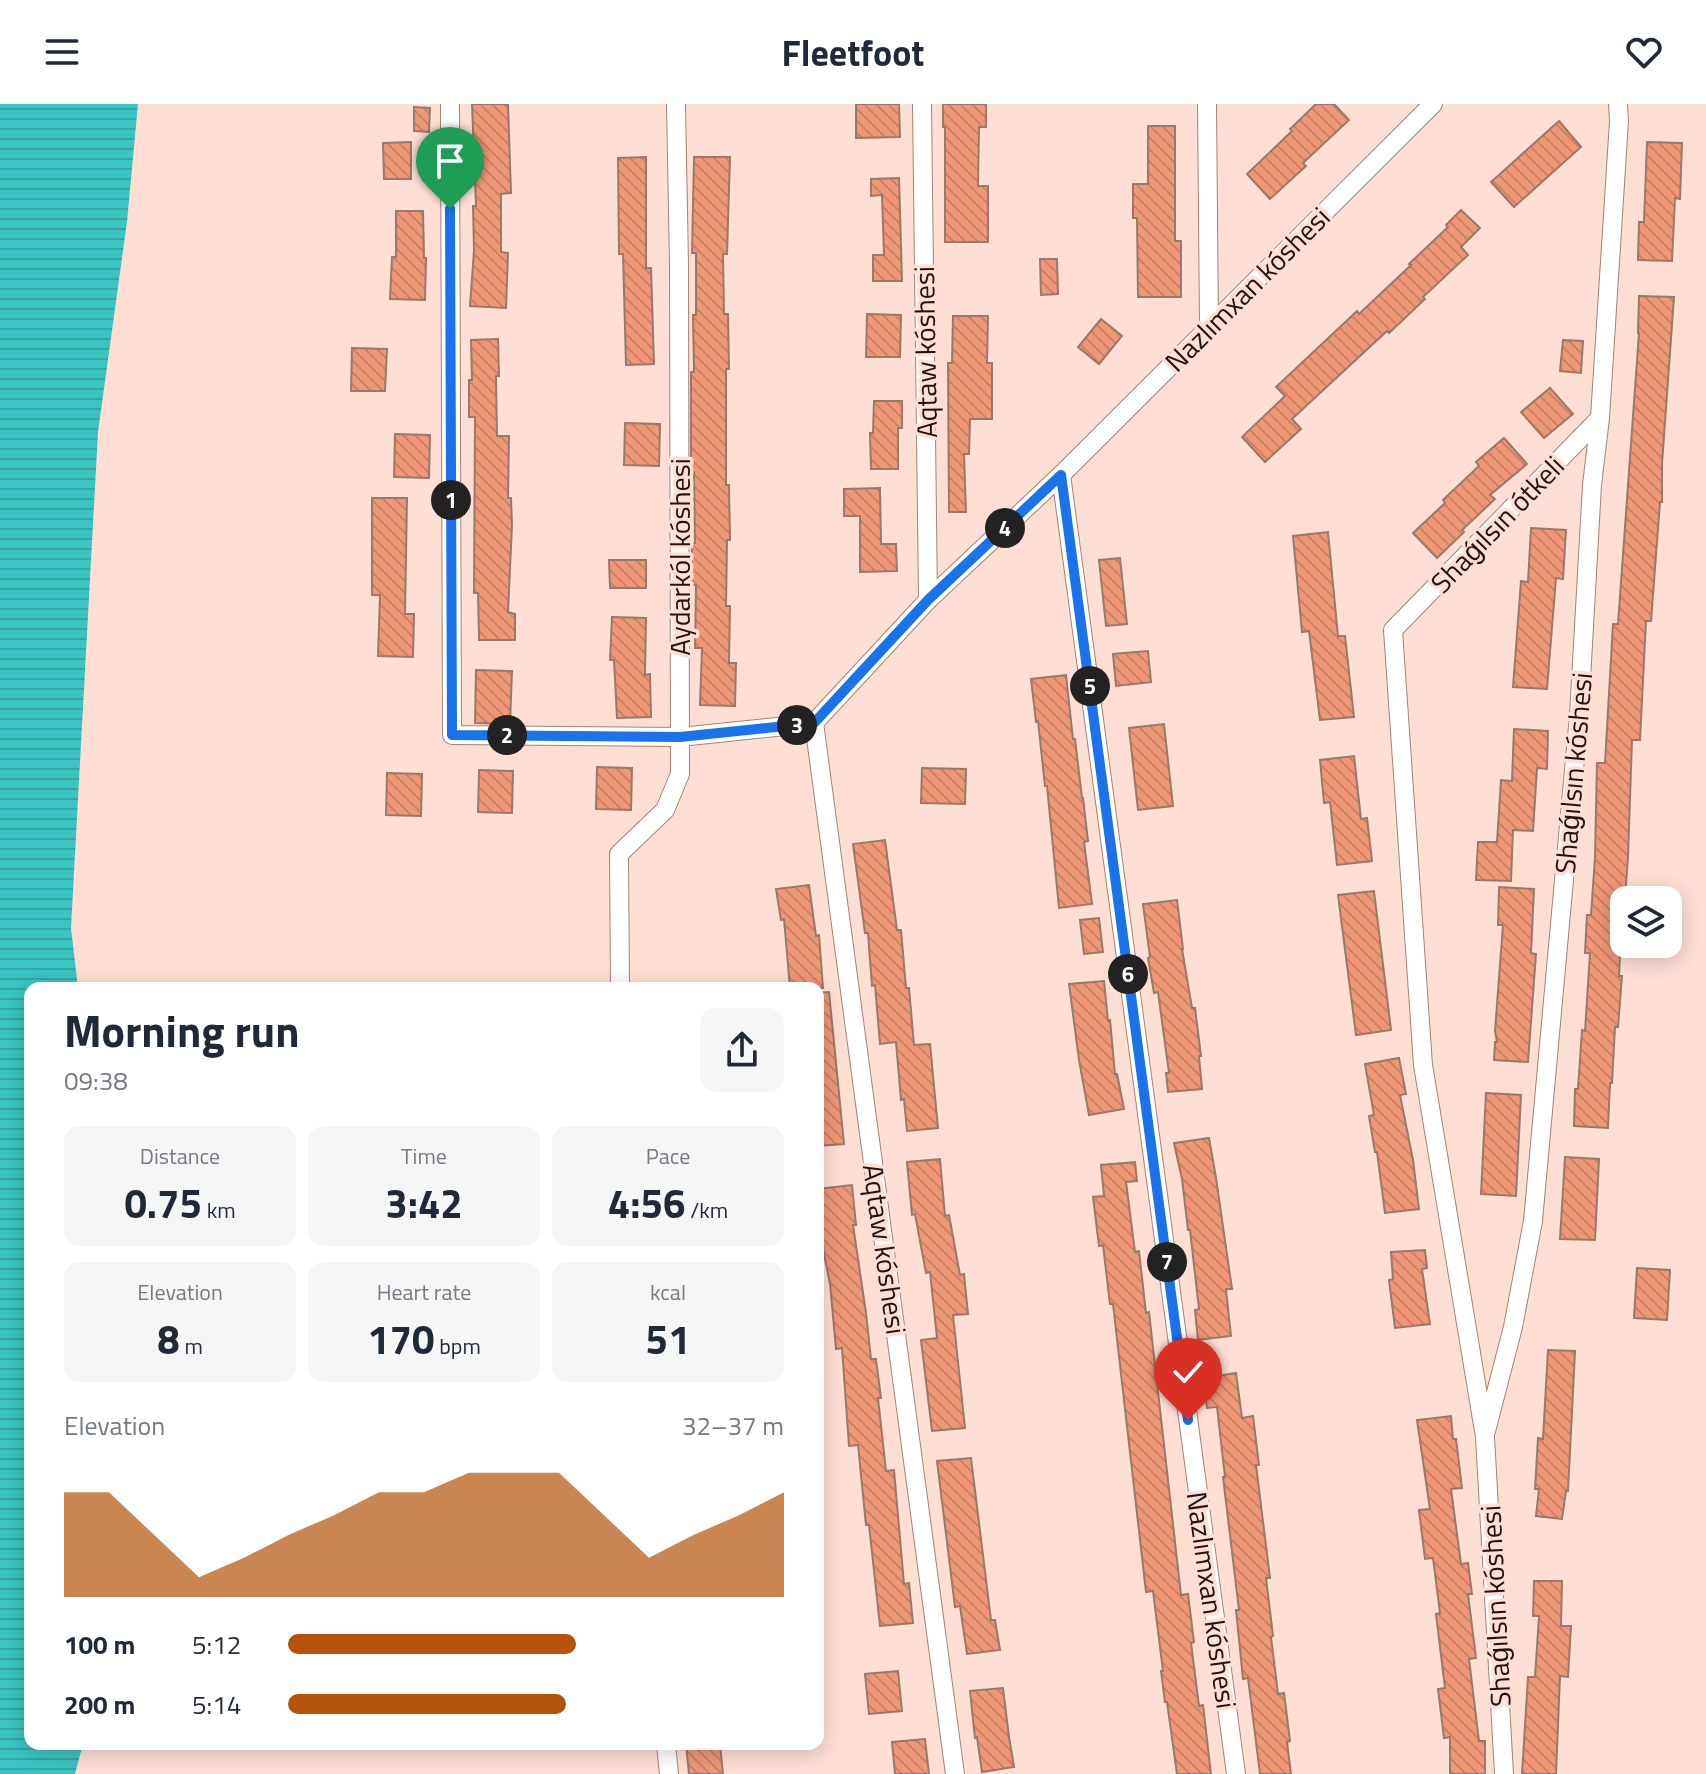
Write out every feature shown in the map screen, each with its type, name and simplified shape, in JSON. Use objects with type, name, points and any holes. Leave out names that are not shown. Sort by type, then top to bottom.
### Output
[{"type":"street","points":[[450,104],[452,735],[680,737],[814,723]]},
{"type":"street","name":"Aydarkól kóshesi","points":[[620,982],[619,854],[665,810],[680,774],[676,104]]},
{"type":"street","name":"Aqtaw kóshesi","points":[[922,104],[928,600]]},
{"type":"street","points":[[1207,104],[1209,327]]},
{"type":"street","name":"Nazlımxan kóshesi","points":[[814,723],[928,600],[1061,475],[1433,104]]},
{"type":"street","name":"Shaǵılsın kóshesi","points":[[1485,1437],[1513,1327],[1533,1221],[1579,715],[1618,104]]},
{"type":"street","name":"Shaǵılsın ótkeli","points":[[1393,630],[1600,418]]},
{"type":"street","name":"Nazlımxan kóshesi","points":[[1061,475],[1236,1774]]},
{"type":"street","name":"Shaǵılsın kóshesi","points":[[1393,630],[1423,1065],[1485,1437],[1504,1774]]},
{"type":"street","name":"Aqtaw kóshesi","points":[[814,723],[955,1774]]},
{"type":"street","points":[[667,1750],[669,1774]]},
{"type":"water","points":[[0,104],[138,104],[127,222],[98,432],[71,928],[77,982],[24,982],[24,1750],[81,1750],[75,1774],[0,1774]]},
{"type":"building","points":[[472,104],[508,104],[511,193],[501,194],[501,252],[508,253],[506,308],[470,306],[473,206],[476,206]]},
{"type":"building","points":[[856,104],[899,104],[900,137],[856,138]]},
{"type":"building","points":[[943,104],[986,104],[986,127],[979,127],[978,186],[988,186],[988,242],[945,242]]},
{"type":"building","points":[[1316,104],[1334,104],[1349,120],[1270,199],[1247,174]]},
{"type":"building","points":[[414,107],[430,108],[429,132],[414,131]]},
{"type":"building","points":[[1559,121],[1581,147],[1514,207],[1491,182]]},
{"type":"building","points":[[1148,126],[1175,126],[1175,241],[1181,241],[1181,297],[1138,297],[1137,218],[1133,218],[1133,184],[1148,184]]},
{"type":"building","points":[[411,142],[411,179],[384,179],[383,143]]},
{"type":"building","points":[[1647,142],[1682,143],[1680,199],[1675,198],[1672,261],[1638,260],[1639,222],[1644,222]]},
{"type":"building","points":[[646,157],[646,268],[651,268],[654,364],[626,365],[623,254],[619,254],[618,158]]},
{"type":"building","points":[[694,157],[730,157],[727,254],[723,254],[729,369],[726,369],[726,485],[729,485],[730,540],[727,540],[726,606],[730,606],[729,663],[736,663],[735,706],[700,705],[702,648],[695,648],[696,585],[692,585],[694,472],[691,472],[691,372],[694,372],[693,315],[696,315],[696,253],[692,253]]},
{"type":"building","points":[[899,178],[902,281],[873,281],[873,255],[884,255],[882,195],[871,196],[871,179]]},
{"type":"building","points":[[1461,210],[1480,228],[1461,247],[1468,255],[1389,333],[1387,331],[1292,419],[1301,429],[1265,462],[1242,437],[1285,396],[1276,387],[1411,265]]},
{"type":"building","points":[[396,211],[423,211],[425,300],[390,299],[392,257],[396,257]]},
{"type":"building","points":[[1040,259],[1057,259],[1058,294],[1041,295]]},
{"type":"building","points":[[1639,296],[1674,297],[1662,502],[1651,621],[1646,621],[1640,740],[1632,740],[1626,886],[1610,886],[1610,958],[1620,958],[1619,976],[1622,976],[1608,1128],[1574,1126],[1575,1089],[1578,1089],[1582,1030],[1585,1031],[1590,953],[1585,953],[1595,857],[1597,763],[1605,763],[1613,624],[1618,624]]},
{"type":"building","points":[[867,314],[901,315],[900,357],[866,357]]},
{"type":"building","points":[[953,316],[988,316],[987,363],[992,363],[992,419],[970,419],[969,454],[964,454],[966,512],[949,512],[948,363],[952,363]]},
{"type":"building","points":[[1101,319],[1122,336],[1099,364],[1078,347]]},
{"type":"building","points":[[498,339],[497,436],[509,436],[508,498],[511,498],[512,525],[508,612],[515,614],[515,640],[479,640],[478,593],[474,593],[475,417],[469,417],[471,340]]},
{"type":"building","points":[[1563,340],[1583,341],[1581,373],[1560,371]]},
{"type":"building","points":[[352,348],[387,349],[385,391],[351,391]]},
{"type":"building","points":[[1550,388],[1573,414],[1544,438],[1521,412]]},
{"type":"building","points":[[874,401],[902,401],[902,428],[898,428],[898,469],[871,469],[870,433],[873,433]]},
{"type":"building","points":[[625,423],[660,424],[659,466],[624,465]]},
{"type":"building","points":[[395,434],[430,435],[429,478],[394,477]]},
{"type":"building","points":[[1504,438],[1527,464],[1490,495],[1495,499],[1437,558],[1413,533],[1479,466],[1476,462]]},
{"type":"building","points":[[880,488],[881,544],[896,544],[897,571],[860,572],[860,516],[844,516],[844,489]]},
{"type":"building","points":[[372,498],[407,498],[405,614],[414,614],[413,657],[378,656],[380,595],[372,595]]},
{"type":"building","points":[[1531,528],[1566,530],[1563,579],[1556,578],[1547,689],[1513,687],[1521,581],[1528,582]]},
{"type":"building","points":[[1328,532],[1338,636],[1345,636],[1354,717],[1320,720],[1309,631],[1302,632],[1293,536]]},
{"type":"building","points":[[1120,558],[1127,624],[1106,626],[1099,560]]},
{"type":"building","points":[[609,560],[646,560],[646,588],[610,588]]},
{"type":"building","points":[[612,617],[646,618],[645,675],[650,674],[651,717],[617,718],[614,660],[610,660]]},
{"type":"building","points":[[1148,651],[1151,682],[1116,686],[1113,654]]},
{"type":"building","points":[[476,670],[512,671],[510,724],[475,723]]},
{"type":"building","points":[[1066,675],[1088,841],[1084,842],[1092,904],[1059,908],[1047,786],[1031,679]]},
{"type":"building","points":[[1164,724],[1173,806],[1138,810],[1129,728]]},
{"type":"building","points":[[1514,729],[1548,731],[1547,769],[1537,768],[1533,831],[1513,830],[1511,881],[1476,880],[1478,842],[1497,842],[1501,780],[1512,781]]},
{"type":"building","points":[[1354,756],[1361,819],[1367,818],[1372,861],[1337,865],[1330,802],[1324,803],[1320,760]]},
{"type":"building","points":[[597,767],[632,768],[631,810],[596,809]]},
{"type":"building","points":[[922,768],[966,769],[965,804],[921,803]]},
{"type":"building","points":[[479,770],[513,771],[512,813],[478,812]]},
{"type":"building","points":[[387,773],[422,774],[421,816],[386,815]]},
{"type":"building","points":[[885,840],[897,930],[901,930],[914,1045],[930,1044],[938,1128],[907,1131],[896,1042],[880,1044],[868,933],[865,933],[853,844]]},
{"type":"building","points":[[809,885],[816,936],[819,935],[823,982],[789,982],[784,919],[781,920],[776,889]]},
{"type":"building","points":[[1499,887],[1534,889],[1531,953],[1536,954],[1528,1062],[1494,1060],[1503,925],[1498,925]]},
{"type":"building","points":[[1374,891],[1391,1030],[1356,1035],[1338,895]]},
{"type":"building","points":[[1177,900],[1182,949],[1192,1008],[1195,1008],[1202,1089],[1168,1092],[1166,1073],[1169,1073],[1158,992],[1154,993],[1148,958],[1143,904]]},
{"type":"building","points":[[1099,918],[1103,952],[1084,954],[1080,920]]},
{"type":"building","points":[[1104,981],[1115,1074],[1124,1109],[1089,1115],[1069,984]]},
{"type":"building","points":[[824,992],[829,992],[844,1144],[824,1146]]},
{"type":"building","points":[[1399,1058],[1406,1094],[1400,1095],[1419,1209],[1385,1213],[1369,1116],[1374,1115],[1365,1064]]},
{"type":"building","points":[[1486,1093],[1521,1095],[1516,1196],[1481,1194]]},
{"type":"building","points":[[1209,1138],[1232,1289],[1226,1289],[1231,1336],[1198,1340],[1195,1310],[1199,1309],[1190,1230],[1174,1143]]},
{"type":"building","points":[[1565,1157],[1599,1159],[1595,1240],[1560,1239]]},
{"type":"building","points":[[940,1159],[945,1216],[949,1215],[960,1275],[964,1274],[968,1314],[953,1315],[965,1428],[932,1431],[921,1340],[937,1338],[930,1272],[926,1273],[915,1214],[912,1215],[907,1162]]},
{"type":"building","points":[[1135,1162],[1137,1181],[1126,1182],[1135,1252],[1139,1251],[1146,1313],[1149,1312],[1181,1595],[1188,1594],[1199,1706],[1203,1705],[1211,1774],[1177,1774],[1165,1702],[1153,1591],[1146,1592],[1113,1304],[1110,1304],[1103,1245],[1099,1246],[1093,1197],[1104,1196],[1101,1165]]},
{"type":"building","points":[[852,1185],[856,1225],[853,1225],[871,1359],[876,1359],[886,1471],[894,1470],[904,1584],[909,1583],[913,1623],[880,1626],[858,1445],[849,1446],[842,1348],[836,1349],[824,1254],[824,1188]]},
{"type":"building","points":[[1425,1250],[1427,1268],[1422,1269],[1430,1324],[1395,1328],[1389,1280],[1393,1279],[1391,1252]]},
{"type":"building","points":[[1637,1268],[1670,1270],[1667,1320],[1634,1318]]},
{"type":"building","points":[[1548,1350],[1575,1351],[1568,1491],[1562,1519],[1536,1516],[1538,1438],[1543,1439]]},
{"type":"building","points":[[1236,1373],[1242,1418],[1253,1416],[1270,1578],[1266,1578],[1271,1637],[1278,1694],[1284,1693],[1291,1774],[1260,1774],[1248,1678],[1243,1679],[1236,1610],[1239,1610],[1217,1407],[1207,1408],[1203,1378]]},
{"type":"building","points":[[1451,1416],[1462,1488],[1451,1489],[1461,1564],[1468,1563],[1472,1594],[1468,1594],[1476,1658],[1469,1659],[1479,1741],[1485,1741],[1485,1774],[1450,1774],[1450,1737],[1444,1738],[1438,1689],[1445,1688],[1436,1614],[1440,1613],[1433,1558],[1425,1559],[1419,1510],[1430,1509],[1417,1420]]},
{"type":"building","points":[[971,1458],[991,1620],[995,1620],[1000,1650],[967,1654],[960,1606],[955,1607],[937,1461]]},
{"type":"building","points":[[1534,1581],[1562,1581],[1561,1626],[1571,1626],[1568,1677],[1560,1676],[1556,1774],[1522,1774],[1528,1677],[1535,1677],[1539,1616],[1533,1616]]},
{"type":"building","points":[[898,1671],[902,1711],[869,1714],[865,1674]]},
{"type":"building","points":[[1003,1688],[1014,1767],[982,1772],[970,1691]]},
{"type":"building","points":[[925,1739],[929,1774],[895,1774],[892,1742]]},
{"type":"building","points":[[687,1750],[721,1750],[723,1774],[689,1774]]},
{"type":"route","points":[[450,209],[452,735],[680,737],[814,723],[928,600],[1061,475],[1188,1420]]}]
